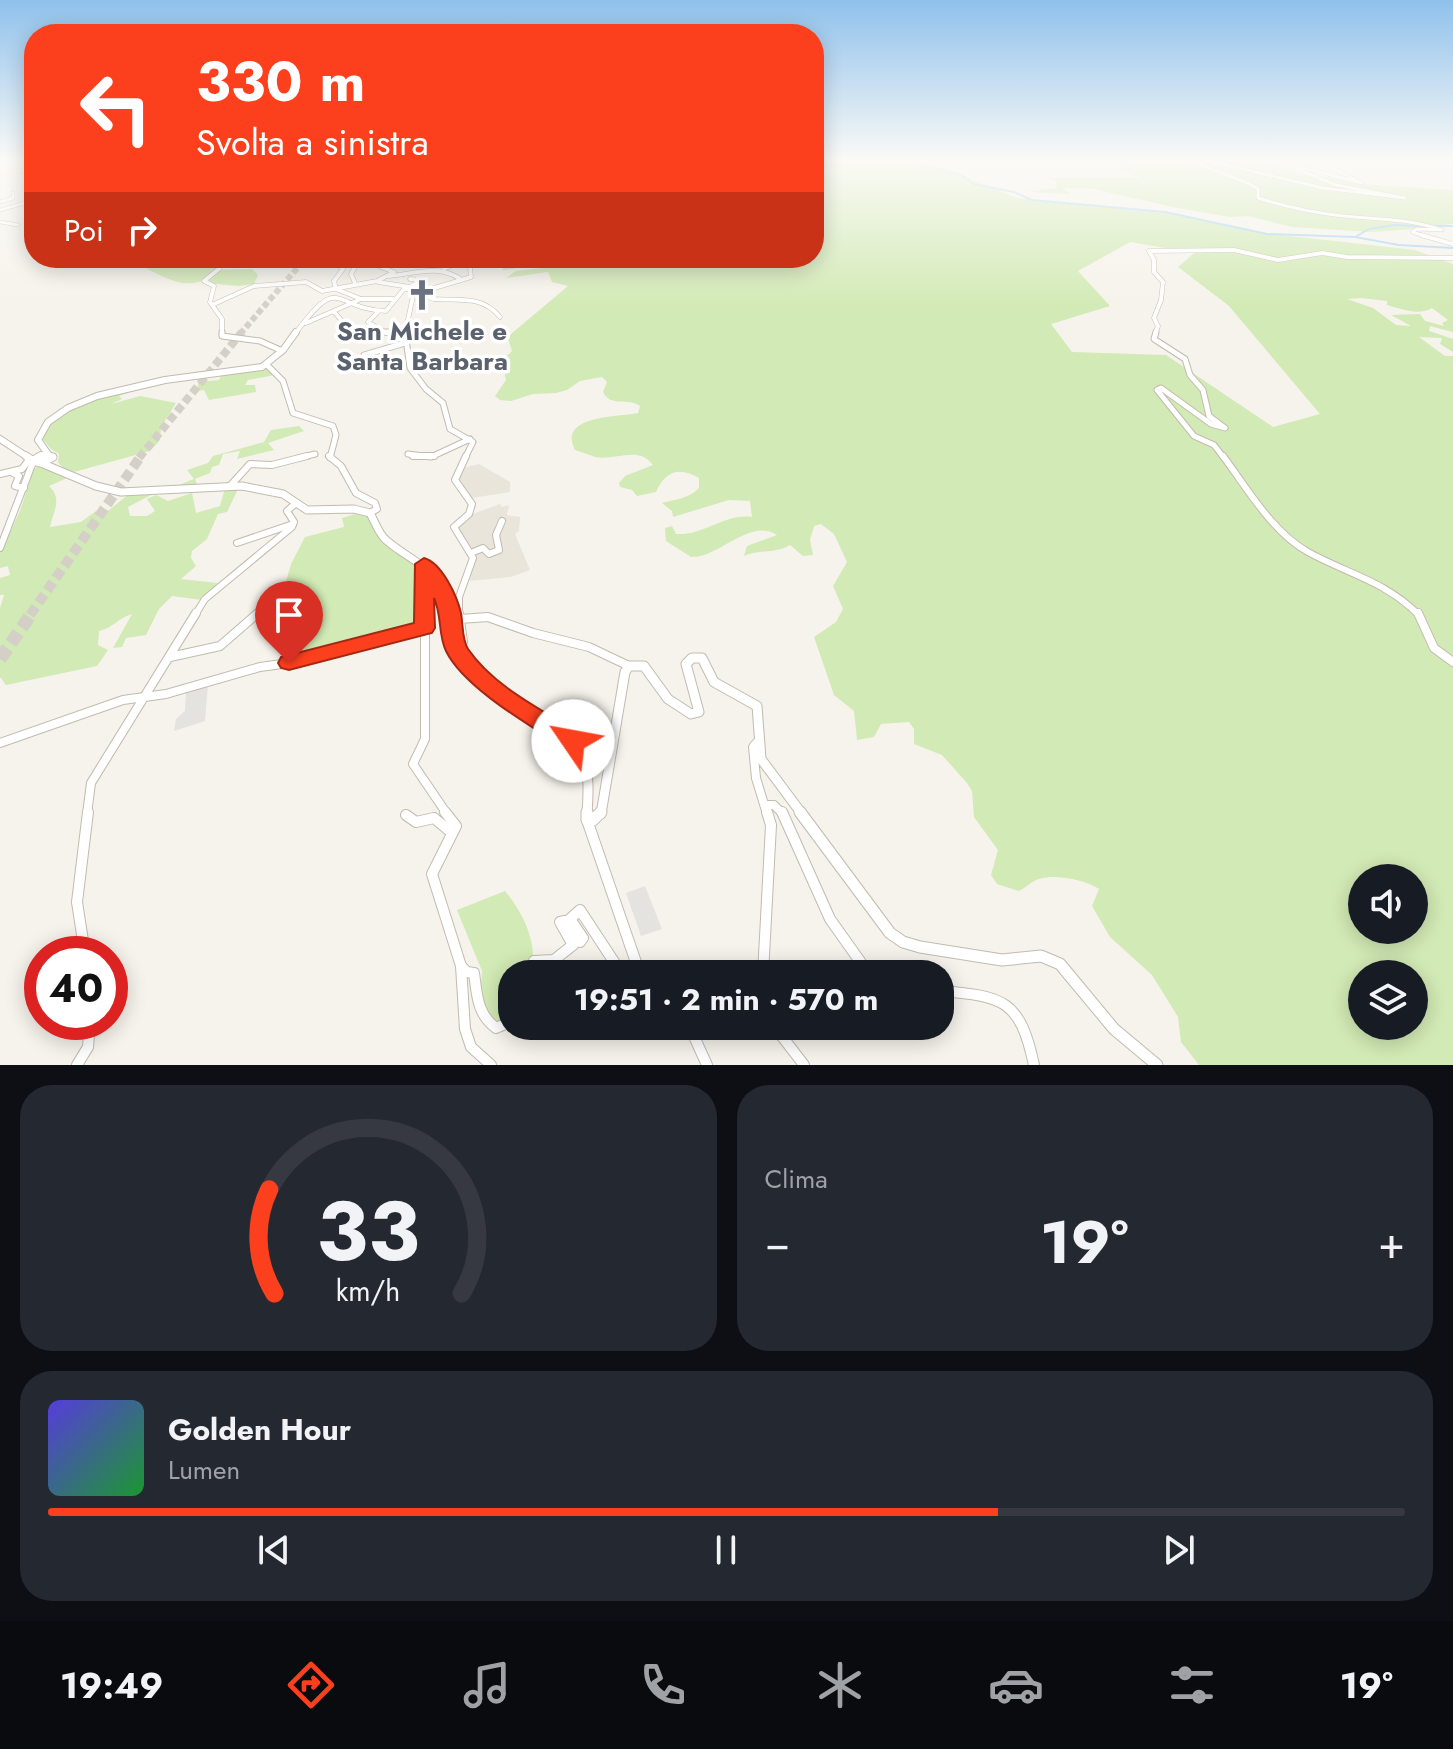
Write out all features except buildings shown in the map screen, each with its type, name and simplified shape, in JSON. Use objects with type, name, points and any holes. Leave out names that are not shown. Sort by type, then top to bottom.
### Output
[{"type":"street","points":[[1298,209],[1327,216],[1394,220],[1436,227],[1442,230],[1412,232],[1453,244]]},
{"type":"street","points":[[0,222],[18,225]]},
{"type":"street","points":[[1453,258],[1347,257],[1322,253],[1281,260],[1234,250],[1149,251],[1154,260],[1154,272],[1163,282],[1154,318],[1158,326],[1154,339],[1160,346],[1185,359],[1190,375],[1203,390],[1209,416],[1225,428],[1211,424],[1161,388],[1157,390],[1194,436],[1214,445],[1279,529],[1306,551],[1385,586],[1419,614],[1434,648],[1453,662]]},
{"type":"street","points":[[220,268],[204,281],[214,286],[212,305],[222,319],[224,338],[255,340],[280,350]]},
{"type":"street","points":[[336,289],[334,281],[342,268]]},
{"type":"street","points":[[354,268],[352,272],[355,283]]},
{"type":"street","points":[[384,268],[393,271],[389,276]]},
{"type":"street","points":[[377,281],[428,290],[473,275],[469,268]]},
{"type":"street","points":[[212,305],[254,286],[306,282],[319,291],[389,276],[444,269],[458,276],[458,281]]},
{"type":"street","points":[[306,323],[361,299],[393,299],[421,280],[410,279]]},
{"type":"street","points":[[336,289],[369,303],[367,307]]},
{"type":"street","points":[[411,289],[405,343],[412,357],[410,368],[426,389],[443,403],[450,429],[473,443],[455,480],[469,496],[472,508],[454,527],[471,553],[471,570],[458,597],[464,644],[459,654]]},
{"type":"street","points":[[428,290],[428,297],[434,299],[478,298],[491,305],[500,317]]},
{"type":"street","points":[[0,548],[29,470],[39,459],[41,428],[52,417],[68,408],[166,379],[256,369],[267,365],[327,298],[337,297],[378,312]]},
{"type":"street","points":[[393,299],[391,309],[378,312],[368,322],[386,333],[408,327]]},
{"type":"street","points":[[334,312],[345,324]]},
{"type":"street","points":[[364,355],[405,343]]},
{"type":"street","points":[[0,439],[96,486],[121,492],[230,486],[277,492],[295,504],[316,511],[354,509],[370,513],[377,509],[375,503],[356,493],[341,466],[329,457],[336,435],[333,426],[295,416],[285,401],[283,381],[267,365]]},
{"type":"street","points":[[408,454],[418,460],[428,458],[470,439]]},
{"type":"street","points":[[230,486],[250,464],[272,465],[315,454]]},
{"type":"street","points":[[0,474],[22,469],[39,459]]},
{"type":"street","points":[[9,472],[19,476],[15,486],[24,488]]},
{"type":"street","points":[[293,524],[287,511],[295,504]]},
{"type":"street","points":[[370,513],[384,539],[424,564],[435,577],[450,609],[455,649],[459,654],[492,689],[573,741],[583,757],[588,780],[587,820],[635,960]]},
{"type":"street","points":[[471,553],[477,548],[483,548],[489,554],[499,550],[496,535],[502,521]]},
{"type":"street","points":[[237,543],[293,524]]},
{"type":"street","points":[[82,936],[77,902],[91,783],[140,699],[205,599],[293,524]]},
{"type":"street","points":[[424,564],[425,739],[413,764],[421,780],[456,826],[432,874],[461,966],[465,1029],[471,1047],[491,1065]]},
{"type":"street","points":[[170,657],[220,646],[269,603]]},
{"type":"street","points":[[460,619],[477,614],[494,618],[526,632],[591,648],[620,664],[644,666],[685,714],[699,712],[686,664],[692,658],[702,658],[714,682],[757,706],[760,713],[757,742],[766,768],[890,933],[903,942],[920,947],[1002,960],[1041,956],[1060,964],[1114,1029],[1157,1065]]},
{"type":"street","points":[[0,743],[123,700],[140,699],[425,628]]},
{"type":"street","points":[[587,820],[601,814],[625,672],[629,666]]},
{"type":"street","points":[[757,742],[753,747],[756,778],[771,825],[764,960]]},
{"type":"street","points":[[766,805],[774,805],[783,813],[836,929],[856,960]]},
{"type":"street","points":[[406,815],[416,822],[434,818],[452,833]]},
{"type":"street","points":[[554,960],[573,945],[560,922],[565,921],[580,942],[583,938],[570,919],[580,910],[613,960]]},
{"type":"street","points":[[461,966],[467,972],[474,973],[479,1012],[487,1023],[498,1027]]},
{"type":"street","points":[[954,993],[992,997],[1009,1007],[1025,1026],[1034,1065]]},
{"type":"street","points":[[77,1065],[88,1047],[89,1040]]},
{"type":"street","points":[[694,1040],[707,1065]]},
{"type":"street","points":[[785,1040],[804,1065]]},
{"type":"shaded area","points":[[479,464],[510,482],[510,492],[472,498],[458,480],[463,468]]},
{"type":"shaded area","points":[[500,504],[502,507],[509,505],[507,515],[520,517],[519,531],[515,534],[530,570],[511,577],[470,581],[474,554],[457,528],[473,514]]},
{"type":"shaded area","points":[[208,685],[205,721],[174,731],[176,719],[185,711],[186,692]]},
{"type":"shaded area","points":[[645,886],[662,929],[641,936],[626,893]]},
{"type":"green space","points":[[824,209],[1121,209],[1173,214],[1264,233],[1415,250],[1453,264],[1453,332],[1430,326],[1429,331],[1453,339],[1453,352],[1440,344],[1442,338],[1419,337],[1445,356],[1453,356],[1453,1065],[1199,1065],[1181,1042],[1178,1017],[1152,975],[1110,937],[1092,906],[1099,889],[1085,882],[1059,877],[1036,880],[1019,891],[997,884],[991,875],[998,850],[974,817],[972,791],[942,755],[914,744],[914,729],[909,722],[881,724],[874,737],[857,740],[854,711],[834,695],[814,637],[836,622],[843,609],[833,586],[847,562],[834,534],[821,524],[814,526],[810,540],[813,555],[803,556],[790,545],[744,556],[747,546],[777,535],[756,531],[702,556],[691,557],[666,541],[665,528],[672,526],[676,534],[686,534],[733,518],[752,517],[750,501],[729,500],[673,517],[672,511],[662,503],[695,492],[699,488],[699,478],[685,472],[673,473],[656,492],[637,496],[632,490],[620,487],[619,483],[625,476],[653,465],[647,459],[634,455],[595,457],[575,450],[572,439],[575,430],[582,424],[605,417],[638,413],[640,406],[606,397],[603,392],[607,382],[602,377],[580,381],[556,393],[533,394],[511,401],[495,396],[506,380],[502,361],[512,351],[508,339],[511,334],[568,286],[552,282],[548,272],[506,278],[516,271],[543,268],[824,268]],"holes":[[[1130,242],[1194,253],[1178,267],[1229,306],[1320,414],[1273,427],[1166,355],[1072,352],[1051,324],[1110,306],[1078,271]],[[1347,299],[1387,301],[1387,305],[1416,312],[1432,308],[1448,320],[1442,323],[1444,326],[1425,321],[1420,314],[1391,315],[1411,326],[1396,325],[1373,308]]]},
{"type":"green space","points":[[1182,209],[1453,209],[1453,224],[1371,232],[1292,227],[1248,216],[1230,217]]},
{"type":"green space","points":[[147,268],[217,268],[195,283],[174,281]]},
{"type":"green space","points":[[252,269],[258,275],[254,284],[207,283],[219,270]]},
{"type":"green space","points":[[268,368],[275,375],[248,380],[245,385],[255,385],[256,392],[209,400],[204,390],[198,391],[198,382],[219,380],[223,372]]},
{"type":"green space","points":[[124,390],[128,393],[111,404],[140,396],[176,403],[161,427],[160,440],[150,451],[74,472],[63,468],[58,462],[59,454],[41,437],[52,419],[85,403]]},
{"type":"green space","points":[[299,426],[304,431],[268,443],[274,450],[237,459],[240,451],[223,454],[219,465],[195,479],[198,487],[166,490],[194,479],[187,470],[208,463],[213,456],[264,442],[271,430]]},
{"type":"green space","points":[[40,465],[67,478],[49,486],[56,501],[50,527],[81,522],[96,511],[103,515],[129,494],[151,495],[128,507],[130,516],[147,516],[155,511],[147,499],[156,495],[168,501],[192,493],[196,513],[220,506],[225,488],[239,487],[227,512],[218,514],[207,539],[192,551],[191,558],[196,566],[181,579],[218,583],[202,600],[172,596],[159,609],[146,635],[126,638],[122,647],[113,648],[132,614],[99,631],[98,645],[108,650],[97,666],[6,685],[0,677],[0,608],[4,595],[0,595],[0,578],[10,575],[8,566],[0,568],[0,553],[20,511],[33,470]]},
{"type":"green space","points":[[366,513],[381,540],[416,562],[415,571],[423,578],[422,624],[284,662],[286,641],[277,613],[291,564],[305,537],[344,527],[342,518]]},
{"type":"green space","points":[[505,891],[528,930],[533,960],[498,960],[496,1028],[479,1012],[482,971],[457,910]]},
{"type":"waterway","points":[[1128,209],[1165,212],[1267,234],[1355,237]]},
{"type":"waterway","points":[[1355,237],[1369,229],[1395,225],[1428,227]]},
{"type":"waterway","points":[[1434,226],[1453,226]]},
{"type":"waterway","points":[[1355,237],[1399,245],[1453,248]]},
{"type":"tunnel","points":[[240,334],[297,268]]},
{"type":"tunnel","points":[[139,458],[242,332]]},
{"type":"tunnel","points":[[30,615],[141,456]]},
{"type":"tunnel","points":[[0,659],[32,613]]},
{"type":"place","name":"San Michele e Santa Barbara","points":[[422,295]]},
{"type":"route","points":[[289,663],[425,628],[424,564],[435,577],[450,609],[455,649],[492,689],[573,741]]}]
